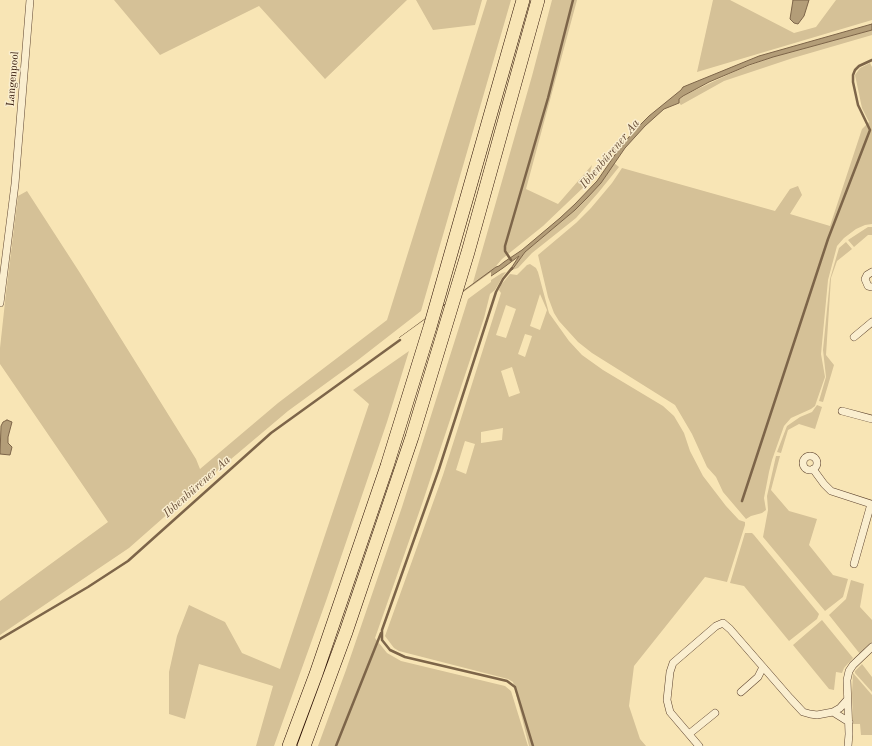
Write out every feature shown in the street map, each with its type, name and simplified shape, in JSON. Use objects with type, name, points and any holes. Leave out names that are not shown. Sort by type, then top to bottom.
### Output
[{"type":"highway","points":[[289,746],[316,674],[401,422],[430,327],[523,0]]},
{"type":"highway","points":[[304,746],[346,632],[412,437],[468,252],[538,0]]},
{"type":"street","name":"Langenpool","points":[[0,303],[15,184],[30,0]]},
{"type":"street","points":[[872,272],[867,275],[865,279],[868,286],[872,287]]},
{"type":"street","points":[[854,337],[872,322]]},
{"type":"street","points":[[842,411],[872,419]]},
{"type":"street","points":[[813,468],[831,491],[872,503],[854,564]]},
{"type":"street","points":[[699,746],[670,712],[667,700],[670,672],[673,663],[716,626],[723,623],[803,712],[816,715],[833,712],[840,708],[847,700]]},
{"type":"street","points":[[848,746],[847,680],[849,671],[859,658],[872,647]]},
{"type":"street","points":[[741,692],[758,677],[763,667]]},
{"type":"street","points":[[833,712],[848,722]]},
{"type":"street","points":[[689,734],[715,713]]},
{"type":"shaded area","points":[[114,0],[407,0],[325,79],[259,6],[160,55]]},
{"type":"shaded area","points":[[416,0],[482,0],[475,25],[433,30]]},
{"type":"shaded area","points":[[487,0],[511,0],[421,311],[358,360],[288,411],[129,548],[0,635],[0,601],[108,522],[0,364],[0,348],[18,196],[27,191],[196,459],[200,469],[278,403],[387,320]]},
{"type":"shaded area","points":[[552,0],[577,0],[526,189],[558,204],[592,165],[587,184],[543,226],[502,259],[491,272],[472,286],[532,76]]},
{"type":"shaded area","points":[[713,0],[730,0],[794,33],[816,27],[836,0],[872,0],[872,20],[697,72]]},
{"type":"shaded area","points":[[793,0],[809,0],[804,16],[798,24],[794,23],[790,19]]},
{"type":"shaded area","points":[[872,24],[872,30],[749,65],[709,82],[683,96],[679,99],[679,103],[664,109],[645,126],[625,148],[601,183],[575,210],[525,252],[512,270],[510,270],[519,256],[399,338],[496,267],[522,250],[560,218],[597,181],[619,149],[633,132],[683,87],[759,56]]},
{"type":"shaded area","points":[[872,30],[872,35],[793,58],[724,81],[681,105],[679,103],[679,99],[689,93],[738,70],[772,57]]},
{"type":"shaded area","points":[[870,63],[872,67],[872,224],[856,229],[844,238],[837,246],[828,280],[821,354],[825,377],[815,406],[791,418],[784,426],[769,472],[764,498],[766,510],[746,519],[723,492],[716,477],[707,467],[692,434],[675,405],[592,353],[578,342],[559,321],[554,313],[548,297],[538,255],[576,223],[591,208],[612,183],[622,168],[775,211],[790,189],[798,186],[802,195],[790,214],[830,226],[862,129],[869,122],[862,108],[855,75],[860,68]]},
{"type":"shaded area","points":[[614,163],[619,167],[576,218],[532,253],[518,268],[512,270],[525,252],[575,210],[601,183]]},
{"type":"shaded area","points":[[868,227],[872,227],[872,235],[868,235],[854,247],[848,240]]},
{"type":"shaded area","points":[[846,242],[852,249],[837,261],[831,278],[826,355],[834,365],[823,402],[819,401],[826,377],[823,350],[830,279],[839,248]]},
{"type":"shaded area","points":[[530,264],[536,268],[549,313],[569,341],[582,355],[603,370],[663,406],[674,416],[684,433],[690,451],[703,476],[726,506],[739,520],[745,522],[727,582],[705,577],[634,666],[629,706],[640,739],[646,746],[529,746],[513,682],[508,679],[399,651],[394,648],[385,636],[443,475],[501,293],[499,290],[510,274],[517,275]],"holes":[[[540,294],[547,310],[540,330],[530,326]],[[506,305],[516,309],[506,338],[496,335]],[[525,334],[532,336],[525,357],[518,354]],[[512,367],[520,393],[509,397],[501,371]],[[503,428],[502,440],[481,443],[481,432]],[[465,441],[475,444],[466,474],[456,470]]]},
{"type":"shaded area","points":[[506,272],[495,290],[490,294],[484,318],[422,504],[375,638],[387,653],[401,661],[505,686],[511,691],[528,746],[318,746],[346,670],[402,507],[468,299],[491,282],[491,280]]},
{"type":"shaded area","points":[[409,351],[387,422],[326,601],[274,746],[256,746],[273,686],[199,664],[185,719],[169,714],[169,672],[177,636],[189,605],[225,622],[242,653],[280,669],[369,404],[353,390]]},
{"type":"shaded area","points":[[817,405],[822,407],[815,429],[799,424],[788,430],[781,453],[777,452],[787,426],[800,417],[812,412]]},
{"type":"shaded area","points":[[7,420],[12,422],[8,437],[8,443],[12,447],[10,455],[0,454],[1,426],[3,422]]},
{"type":"shaded area","points":[[776,456],[780,456],[771,490],[789,511],[817,519],[809,545],[833,575],[848,579],[843,597],[825,611],[763,537],[768,510],[767,496]]},
{"type":"shaded area","points":[[745,533],[752,533],[754,535],[819,614],[817,619],[789,641],[744,586],[730,583]]},
{"type":"shaded area","points":[[851,580],[864,584],[860,607],[872,620],[872,643],[860,654],[829,615],[846,599]]},
{"type":"shaded area","points":[[822,620],[853,658],[844,668],[842,673],[836,672],[834,690],[829,689],[793,645]]},
{"type":"shaded area","points":[[862,664],[872,677],[872,692],[855,673],[855,671]]},
{"type":"shaded area","points":[[853,673],[872,695],[872,735],[861,735],[860,724],[853,724]]},
{"type":"pier","points":[[491,272],[491,278],[401,344],[399,338]]},
{"type":"waterway","points":[[511,260],[505,251],[505,246],[548,98],[573,0]]},
{"type":"waterway","points":[[742,501],[828,239],[870,130],[858,105],[853,75],[859,66],[872,60]]},
{"type":"waterway","points":[[512,268],[503,279],[496,292],[439,469],[382,630],[382,640],[390,650],[405,657],[507,681],[515,687],[533,746]]},
{"type":"waterway","name":"Ibbenbürener Aa","points":[[0,639],[88,587],[128,561],[271,433],[400,340]]},
{"type":"waterway","points":[[336,746],[381,633]]}]
